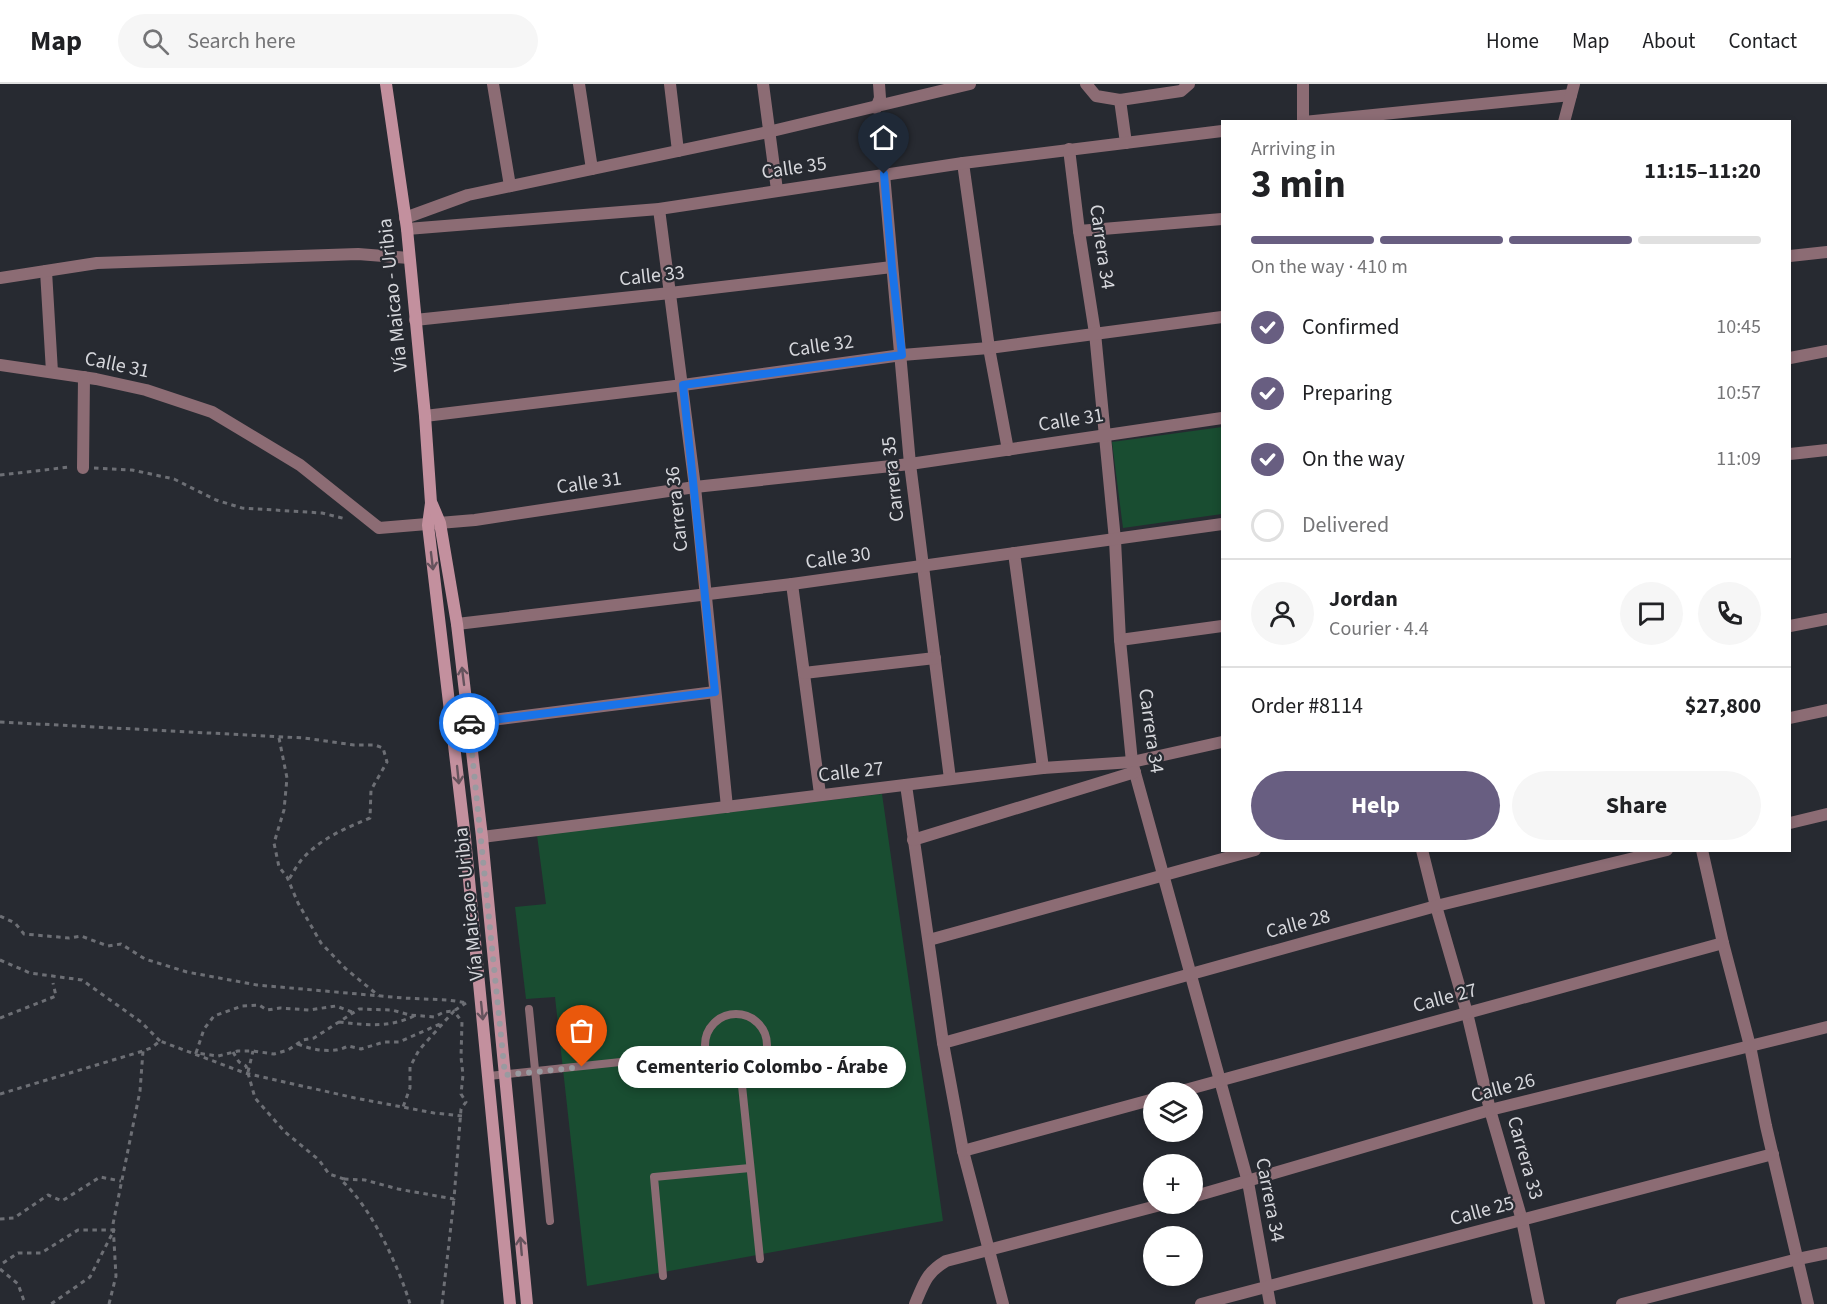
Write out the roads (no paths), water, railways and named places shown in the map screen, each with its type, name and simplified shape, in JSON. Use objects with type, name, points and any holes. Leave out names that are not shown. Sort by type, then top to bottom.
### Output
[{"type":"street","name":"Vía Maicao - Uribia","points":[[386,84],[406,223],[431,503],[510,1304]]},
{"type":"street","points":[[493,84],[510,186]]},
{"type":"street","points":[[579,84],[592,169]]},
{"type":"street","points":[[670,84],[678,151]]},
{"type":"street","points":[[764,84],[768,132],[777,190]]},
{"type":"street","points":[[876,108],[880,98],[879,84]]},
{"type":"street","name":"Calle 35","points":[[406,223],[468,195],[768,132],[970,84]]},
{"type":"street","points":[[1086,84],[1096,96],[1120,100],[1181,91],[1189,84]]},
{"type":"street","points":[[1303,84],[1303,120]]},
{"type":"street","points":[[1320,120],[1572,90],[1564,120]]},
{"type":"street","points":[[1120,100],[1126,143]]},
{"type":"street","name":"Calle 35","points":[[406,223],[659,209],[963,163],[1221,131]]},
{"type":"street","name":"Carrera 34","points":[[1069,149],[1095,333],[1106,434],[1120,640],[1134,767],[1248,1182],[1270,1304]]},
{"type":"street","points":[[963,163],[989,348],[1008,450]]},
{"type":"street","name":"Carrera 35","points":[[884,174],[910,464],[950,779]]},
{"type":"street","name":"Carrera 36","points":[[659,209],[695,487],[727,807]]},
{"type":"street","points":[[1079,231],[1221,219]]},
{"type":"street","points":[[1791,256],[1827,252]]},
{"type":"street","points":[[0,278],[96,263],[358,255],[409,258]]},
{"type":"street","name":"Calle 33","points":[[415,320],[892,267]]},
{"type":"street","points":[[46,271],[52,372]]},
{"type":"street","name":"Calle 32","points":[[425,416],[683,385],[902,355],[989,348],[1221,317]]},
{"type":"street","points":[[1791,358],[1827,351]]},
{"type":"street","name":"Calle 31","points":[[0,364],[84,377],[146,390],[212,412],[300,465],[379,528],[434,524],[695,487],[910,464],[1221,418]]},
{"type":"street","points":[[83,468],[84,377]]},
{"type":"street","points":[[1791,454],[1827,450]]},
{"type":"street","name":"Vía Maicao - Uribia","points":[[434,524],[457,624],[469,723],[527,1304]]},
{"type":"street","name":"Calle 30","points":[[457,624],[792,584],[1221,524]]},
{"type":"street","points":[[1014,553],[1043,768]]},
{"type":"street","points":[[792,584],[820,794]]},
{"type":"street","points":[[1791,626],[1827,619]]},
{"type":"street","points":[[1120,640],[1221,626]]},
{"type":"street","points":[[804,673],[935,658]]},
{"type":"street","points":[[453,725],[715,692]]},
{"type":"street","points":[[1791,718],[1827,710]]},
{"type":"street","name":"Calle 27","points":[[482,837],[1043,768],[1134,767],[1221,742]]},
{"type":"street","points":[[913,840],[1134,767]]},
{"type":"street","points":[[906,785],[943,1043],[963,1151],[1003,1304]]},
{"type":"street","points":[[1791,823],[1827,814]]},
{"type":"street","points":[[929,940],[1248,852]]},
{"type":"street","name":"Carrera 33","points":[[1422,852],[1467,1013],[1490,1110],[1522,1220],[1539,1304]]},
{"type":"street","name":"Calle 28","points":[[943,1043],[1436,906],[1659,852]]},
{"type":"street","points":[[1701,852],[1750,1046],[1808,1304]]},
{"type":"street","name":"Calle 27","points":[[1203,1085],[1723,943]]},
{"type":"street","name":"Calle 26","points":[[1203,1194],[1490,1110],[1827,1027]]},
{"type":"street","points":[[963,1151],[1143,1102]]},
{"type":"street","name":"Calle 25","points":[[1201,1304],[1773,1154]]},
{"type":"street","points":[[915,1304],[926,1277],[946,1261],[1143,1210]]},
{"type":"street","points":[[1622,1304],[1798,1258],[1827,1253]]},
{"type":"lane","points":[[529,1009],[550,1221]]},
{"type":"lane","points":[[740,1014],[754,1019],[764,1030],[768,1045],[765,1059],[755,1071],[741,1076],[724,1075],[711,1064],[705,1053],[705,1038],[712,1024],[725,1016],[740,1014]]},
{"type":"lane","points":[[489,1076],[705,1053]]},
{"type":"lane","points":[[741,1076],[760,1259]]},
{"type":"lane","points":[[663,1276],[654,1177],[750,1168]]},
{"type":"place","name":"Cementerio Colombo - Árabe","points":[[582,1067]]}]
